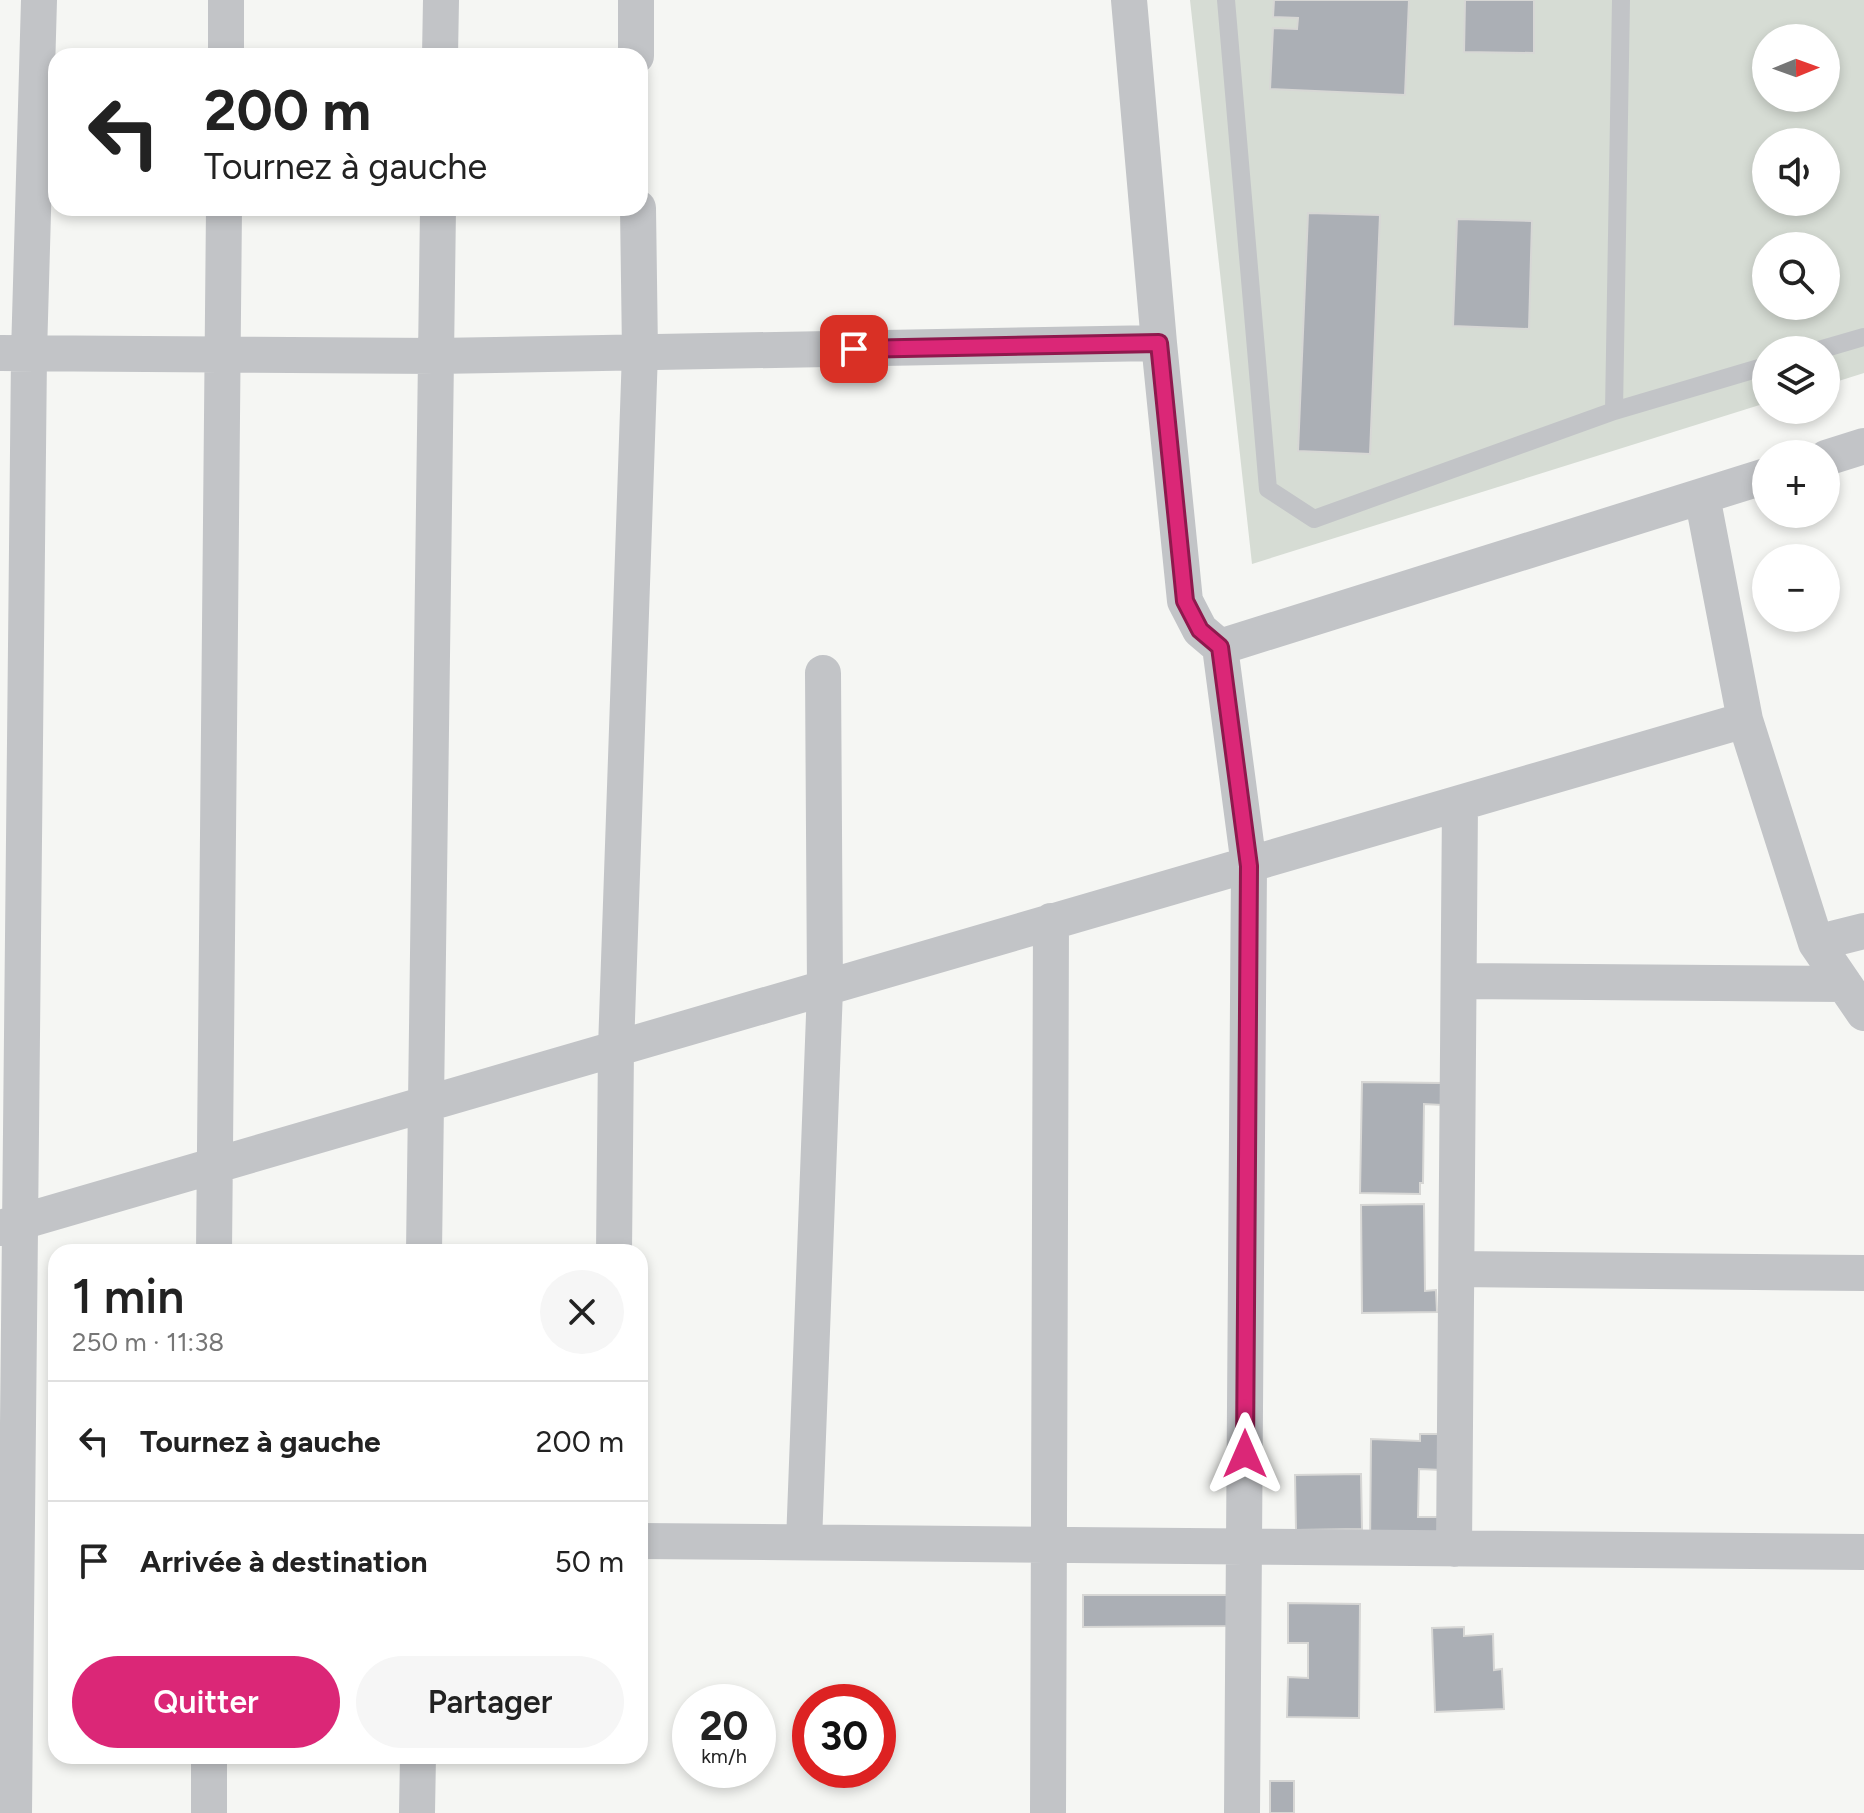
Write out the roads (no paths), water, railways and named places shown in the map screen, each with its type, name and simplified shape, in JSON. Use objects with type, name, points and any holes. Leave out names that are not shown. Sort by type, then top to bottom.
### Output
[{"type":"street","points":[[14,1813],[10,1225],[15,354],[39,0]]},
{"type":"street","points":[[226,0],[226,48]]},
{"type":"street","points":[[440,48],[441,0]]},
{"type":"street","points":[[636,0],[636,48]]},
{"type":"street","points":[[1129,0],[1185,601],[1200,630],[1220,647],[1249,866],[1242,1813]]},
{"type":"street","points":[[214,1244],[224,216]]},
{"type":"street","points":[[424,1244],[438,216]]},
{"type":"street","points":[[614,1244],[616,1048],[640,352],[638,216]]},
{"type":"street","points":[[15,354],[436,356],[1159,343]]},
{"type":"street","points":[[1840,454],[1864,446]]},
{"type":"street","points":[[1220,647],[1752,480]]},
{"type":"street","points":[[1702,496],[1745,720],[1816,943],[1854,998]]},
{"type":"street","points":[[804,1542],[825,989],[823,673]]},
{"type":"street","points":[[10,1225],[1745,720]]},
{"type":"street","points":[[1454,1549],[1460,803]]},
{"type":"street","points":[[1048,1813],[1051,921]]},
{"type":"street","points":[[1816,943],[1864,931]]},
{"type":"street","points":[[1459,981],[1854,998]]},
{"type":"street","points":[[1457,1269],[1864,1273]]},
{"type":"street","points":[[648,1541],[1864,1552]]},
{"type":"street","points":[[209,1764],[209,1813]]},
{"type":"street","points":[[417,1813],[418,1764]]},
{"type":"lane","points":[[1226,0],[1268,489],[1314,519],[1614,411],[1752,370]]},
{"type":"lane","points":[[1614,411],[1621,0]]},
{"type":"lane","points":[[1840,344],[1864,337]]}]
